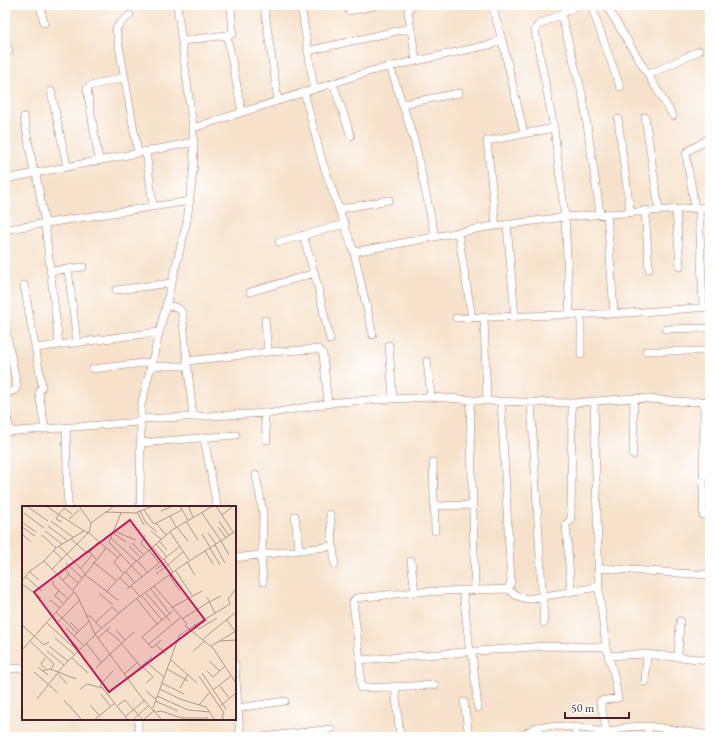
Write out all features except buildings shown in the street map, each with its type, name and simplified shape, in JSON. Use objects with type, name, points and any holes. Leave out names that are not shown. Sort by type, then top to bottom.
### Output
[{"type":"street","points":[[40,5],[44,23]]},
{"type":"street","points":[[140,506],[141,406],[187,221],[194,165],[193,128],[177,5]]},
{"type":"street","points":[[182,41],[231,35],[234,31],[231,5]]},
{"type":"street","points":[[264,5],[278,101]]},
{"type":"street","points":[[301,5],[314,89]]},
{"type":"street","points":[[350,11],[378,5]]},
{"type":"street","points":[[411,5],[408,12],[416,61]]},
{"type":"street","points":[[492,5],[504,44],[524,133]]},
{"type":"street","points":[[570,315],[565,216],[554,128],[535,31],[537,26],[579,5]]},
{"type":"street","points":[[590,5],[620,86]]},
{"type":"street","points":[[606,5],[673,116]]},
{"type":"street","points":[[561,14],[583,97],[604,213],[614,313]]},
{"type":"street","points":[[130,15],[118,24],[116,29],[138,153]]},
{"type":"street","points":[[308,51],[410,28]]},
{"type":"street","points":[[227,35],[242,112]]},
{"type":"street","points":[[5,40],[9,51]]},
{"type":"street","points":[[193,128],[390,66],[493,44],[498,40],[504,44]]},
{"type":"street","points":[[648,76],[699,51]]},
{"type":"street","points":[[390,66],[417,152],[435,236]]},
{"type":"street","points":[[99,160],[87,89],[90,86],[125,77]]},
{"type":"street","points":[[333,83],[351,136]]},
{"type":"street","points":[[51,91],[67,166]]},
{"type":"street","points":[[304,92],[322,161],[354,252],[373,335]]},
{"type":"street","points":[[402,104],[460,93]]},
{"type":"street","points":[[24,117],[45,224],[59,345]]},
{"type":"street","points":[[645,117],[659,209]]},
{"type":"street","points":[[618,118],[630,211]]},
{"type":"street","points":[[496,226],[486,143],[490,139],[554,128]]},
{"type":"street","points":[[456,318],[570,315],[707,307],[697,208],[686,155],[688,151],[710,138]]},
{"type":"street","points":[[5,179],[194,142]]},
{"type":"street","points":[[146,151],[153,206]]},
{"type":"street","points":[[8,229],[190,200]]},
{"type":"street","points":[[340,209],[390,200]]},
{"type":"street","points":[[354,252],[458,232],[565,216],[710,207]]},
{"type":"street","points":[[676,209],[680,267]]},
{"type":"street","points":[[645,210],[648,269]]},
{"type":"street","points":[[279,242],[345,224]]},
{"type":"street","points":[[507,224],[515,316]]},
{"type":"street","points":[[458,232],[472,318]]},
{"type":"street","points":[[303,235],[315,273],[330,340]]},
{"type":"street","points":[[51,271],[83,267]]},
{"type":"street","points":[[68,269],[77,343]]},
{"type":"street","points":[[250,292],[315,273]]},
{"type":"street","points":[[116,290],[172,283]]},
{"type":"street","points":[[24,284],[42,385],[39,394],[44,429]]},
{"type":"street","points":[[166,304],[178,308],[182,312],[193,417]]},
{"type":"street","points":[[581,314],[581,355]]},
{"type":"street","points":[[484,318],[487,401]]},
{"type":"street","points":[[265,320],[268,352]]},
{"type":"street","points":[[5,326],[17,386],[15,390],[5,393]]},
{"type":"street","points":[[666,329],[710,328]]},
{"type":"street","points":[[35,348],[159,332]]},
{"type":"street","points":[[389,345],[393,399]]},
{"type":"street","points":[[94,369],[151,364],[188,363],[268,352],[316,348],[322,351],[328,404]]},
{"type":"street","points":[[646,351],[710,351]]},
{"type":"street","points":[[427,361],[431,397]]},
{"type":"street","points":[[5,406],[7,432],[66,428],[140,420],[264,413],[328,404],[431,397],[501,402],[572,403],[594,400],[634,398],[707,401],[702,515]]},
{"type":"street","points":[[634,398],[634,456]]},
{"type":"street","points":[[470,400],[475,591]]},
{"type":"street","points":[[594,400],[598,587],[606,647],[614,675],[618,698],[600,701],[609,735]]},
{"type":"street","points":[[501,402],[511,582],[508,589]]},
{"type":"street","points":[[531,402],[544,622]]},
{"type":"street","points":[[571,592],[566,524],[571,518],[572,403]]},
{"type":"street","points":[[264,413],[267,440]]},
{"type":"street","points":[[66,428],[68,506]]},
{"type":"street","points":[[140,443],[236,435]]},
{"type":"street","points":[[204,438],[217,506]]},
{"type":"street","points":[[433,462],[435,530]]},
{"type":"street","points":[[256,475],[263,513],[261,555],[263,582]]},
{"type":"street","points":[[434,506],[472,505]]},
{"type":"street","points":[[330,514],[335,565]]},
{"type":"street","points":[[295,516],[299,550]]},
{"type":"street","points":[[236,558],[333,546]]},
{"type":"street","points":[[411,561],[415,592]]},
{"type":"street","points":[[598,568],[710,575]]},
{"type":"street","points":[[435,686],[362,689],[353,602],[354,599],[415,592],[463,592],[508,589],[522,598],[542,597],[598,587]]},
{"type":"street","points":[[463,592],[478,708]]},
{"type":"street","points":[[678,657],[680,621]]},
{"type":"street","points":[[360,660],[545,646],[606,647]]},
{"type":"street","points":[[608,656],[647,654],[710,660]]},
{"type":"street","points":[[645,682],[647,654]]},
{"type":"street","points":[[5,669],[22,668]]},
{"type":"street","points":[[236,685],[240,737]]},
{"type":"street","points":[[395,687],[400,737]]},
{"type":"street","points":[[237,706],[285,701]]},
{"type":"street","points":[[464,702],[469,737]]},
{"type":"street","points":[[138,720],[138,737]]},
{"type":"street","points":[[647,726],[649,737]]},
{"type":"street","points":[[521,737],[537,727],[574,728],[609,735],[627,727],[647,726],[710,735]]},
{"type":"street","points":[[574,728],[577,737]]},
{"type":"street","points":[[262,737],[282,736],[331,729]]}]
